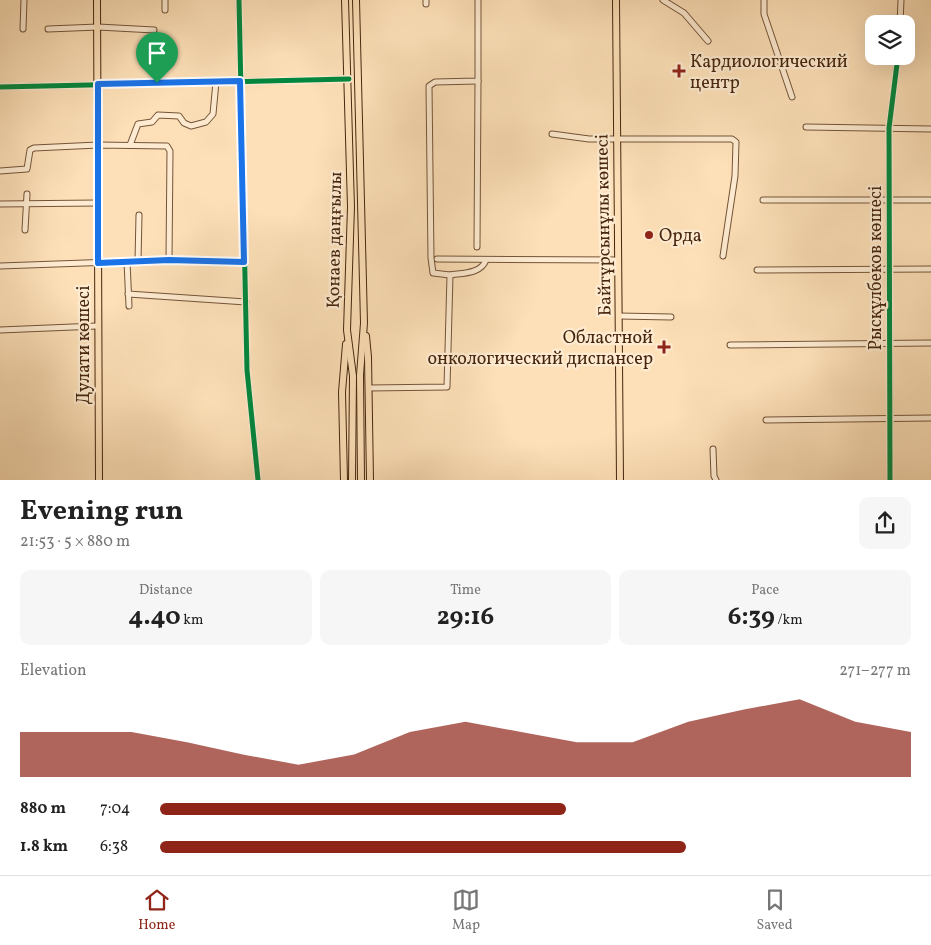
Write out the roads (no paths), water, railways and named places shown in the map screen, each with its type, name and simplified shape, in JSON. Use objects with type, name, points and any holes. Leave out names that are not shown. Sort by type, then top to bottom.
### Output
[{"type":"main road","name":"Дулати көшесі","points":[[98,0],[97,326],[99,480]]},
{"type":"main road","name":"Қонаев даңғылы","points":[[345,0],[349,79],[351,206],[347,330],[353,376],[352,480]]},
{"type":"main road","points":[[356,0],[364,323],[369,388],[370,480]]},
{"type":"main road","name":"Байтұрсынұлы көшесі","points":[[616,0],[620,480]]},
{"type":"main road","points":[[361,480],[360,375],[364,323]]},
{"type":"main road","points":[[344,480],[342,392],[347,330]]},
{"type":"street","points":[[23,29],[24,0]]},
{"type":"street","points":[[165,0],[165,10]]},
{"type":"street","points":[[239,0],[247,370],[258,480]]},
{"type":"street","points":[[477,247],[478,0]]},
{"type":"street","points":[[663,0],[684,13],[708,41]]},
{"type":"street","points":[[764,0],[764,14],[792,97]]},
{"type":"street","points":[[900,15],[901,0]]},
{"type":"street","points":[[48,29],[98,27],[154,30]]},
{"type":"street","name":"Рысқұлбеков көшесі","points":[[890,480],[888,343],[889,128],[897,65]]},
{"type":"street","points":[[0,87],[349,79]]},
{"type":"street","points":[[478,81],[435,82],[430,86],[431,258],[433,273],[450,275],[471,272],[485,262]]},
{"type":"street","points":[[130,145],[138,124],[152,122],[158,115],[179,116],[184,123],[192,126],[206,122],[213,114],[216,82]]},
{"type":"street","points":[[806,127],[931,129]]},
{"type":"street","points":[[552,134],[589,139],[732,140],[736,142],[735,176],[722,256]]},
{"type":"street","points":[[0,171],[27,169],[30,150],[34,148],[98,145],[167,146],[170,151],[169,260]]},
{"type":"street","points":[[25,230],[27,194]]},
{"type":"street","points":[[763,200],[931,200]]},
{"type":"street","points":[[0,204],[97,203]]},
{"type":"street","points":[[138,261],[139,215]]},
{"type":"street","points":[[437,259],[485,262],[618,260]]},
{"type":"street","points":[[0,266],[169,260],[244,262]]},
{"type":"street","points":[[127,261],[129,306]]},
{"type":"street","points":[[757,270],[931,269]]},
{"type":"street","points":[[369,388],[447,387],[450,275]]},
{"type":"street","points":[[128,294],[246,302]]},
{"type":"street","points":[[619,316],[670,316]]},
{"type":"street","points":[[0,330],[97,326]]},
{"type":"street","points":[[730,345],[931,343]]},
{"type":"street","points":[[766,420],[931,418]]},
{"type":"street","points":[[713,449],[714,476],[716,480]]},
{"type":"place","name":"Кардиологический центр","points":[[679,71]]},
{"type":"place","name":"Орда","points":[[649,235]]},
{"type":"place","name":"Областной онкологический диспансер","points":[[664,347]]}]
